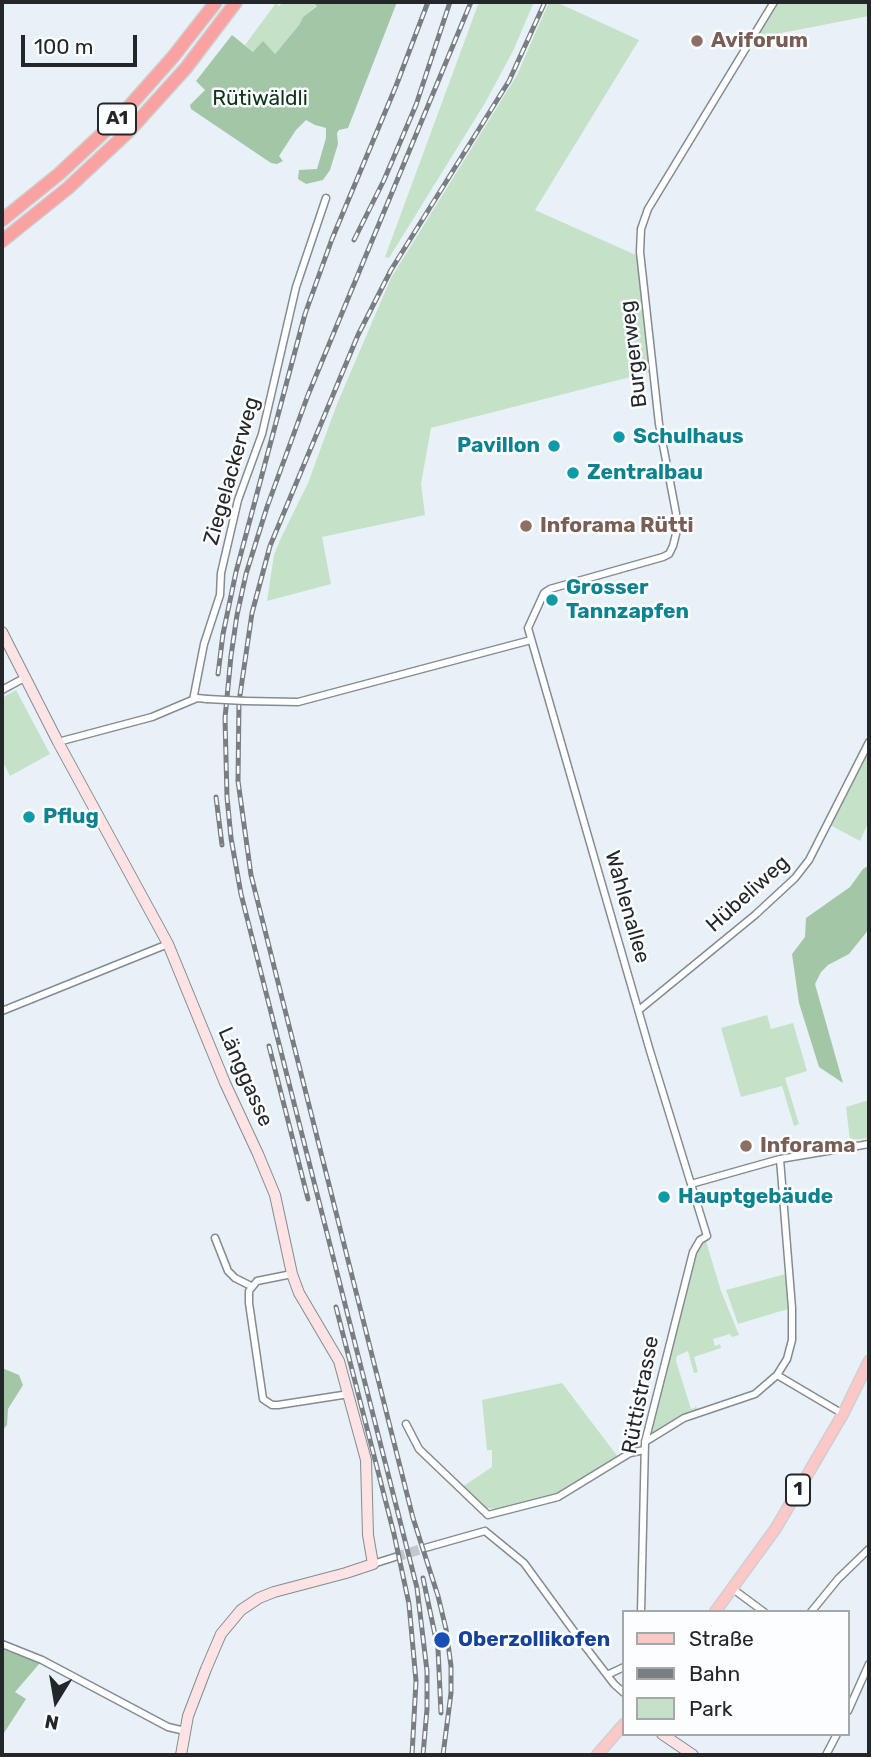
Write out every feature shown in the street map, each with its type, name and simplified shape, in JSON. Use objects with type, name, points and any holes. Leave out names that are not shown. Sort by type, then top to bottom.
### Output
[{"type":"highway","name":"A1","points":[[2,220],[59,174],[118,119],[167,65],[216,2]]},
{"type":"highway","name":"A1","points":[[2,241],[68,188],[129,131],[180,75],[236,2]]},
{"type":"main road","name":"1","points":[[717,1610],[776,1528],[843,1413],[869,1362]]},
{"type":"main road","points":[[597,1755],[622,1726]]},
{"type":"street","name":"Burgerweg","points":[[531,640],[528,628],[546,591],[663,557],[669,554],[673,546],[677,530],[676,513],[660,425],[640,252],[640,229],[648,209],[774,2]]},
{"type":"street","name":"Ziegelackerweg","points":[[193,700],[204,644],[220,595],[222,573],[238,500],[262,434],[296,287],[326,198]]},
{"type":"street","name":"Länggasse","points":[[2,632],[58,742],[168,944],[275,1195],[292,1274],[306,1308],[339,1361],[349,1394],[366,1460],[368,1535],[373,1564]]},
{"type":"street","points":[[58,742],[152,717],[193,700],[298,702],[531,640]]},
{"type":"street","name":"Wahlenallee","points":[[531,640],[707,1236]]},
{"type":"street","points":[[2,690],[26,677]]},
{"type":"street","name":"Hübeliweg","points":[[639,1010],[795,878],[809,860],[869,742]]},
{"type":"street","points":[[2,1011],[168,944]]},
{"type":"street","points":[[691,1184],[780,1159],[869,1144]]},
{"type":"street","points":[[488,1515],[558,1497],[645,1446],[684,1418],[755,1394],[777,1375],[787,1359],[793,1332],[780,1159]]},
{"type":"street","name":"Rüttistrasse","points":[[641,1610],[645,1446],[693,1252],[700,1240],[707,1236]]},
{"type":"street","points":[[215,1238],[228,1271],[251,1286]]},
{"type":"street","points":[[292,1274],[257,1281],[251,1286],[248,1303],[262,1399],[272,1405],[278,1405],[349,1394]]},
{"type":"street","points":[[777,1375],[843,1413]]},
{"type":"street","points":[[406,1424],[419,1449],[488,1515]]},
{"type":"street","points":[[485,1531],[488,1515]]},
{"type":"street","points":[[425,1548],[485,1531]]},
{"type":"street","points":[[485,1531],[524,1563],[607,1675],[622,1691]]},
{"type":"street","points":[[813,1610],[838,1579],[869,1549]]},
{"type":"street","points":[[181,1755],[191,1707],[218,1639],[241,1610],[274,1592],[395,1557]]},
{"type":"street","points":[[733,1589],[761,1610]]},
{"type":"street","points":[[2,1644],[42,1660],[169,1727],[185,1731]]},
{"type":"street","points":[[850,1707],[869,1664]]},
{"type":"street","points":[[607,1675],[622,1668]]},
{"type":"street","points":[[665,1736],[693,1755]]},
{"type":"street","points":[[826,1755],[836,1736]]},
{"type":"green space","points":[[284,2],[312,2],[317,5],[303,17],[275,54],[253,52],[245,45],[276,3],[279,6]]},
{"type":"green space","name":"Rütiwäldli","points":[[312,2],[397,2],[348,128],[337,133],[338,144],[330,170],[323,180],[306,184],[298,179],[299,170],[317,169],[326,138],[326,128],[306,120],[279,156],[283,161],[271,163],[191,109],[190,105],[205,90],[196,81],[232,35],[253,52],[263,41],[275,54],[303,17],[317,6]]},
{"type":"green space","points":[[479,2],[534,2],[513,51],[485,103],[389,258],[385,257]]},
{"type":"green space","points":[[549,2],[556,2],[639,40],[535,210],[638,256],[650,372],[431,428],[421,484],[425,515],[322,537],[331,584],[267,601],[274,555],[308,483],[337,404],[391,278],[517,75]]},
{"type":"green space","points":[[777,2],[869,2],[869,16],[756,38]]},
{"type":"green space","points":[[16,690],[50,754],[10,776],[2,760],[2,698]]},
{"type":"green space","points":[[867,751],[869,821],[860,841],[830,825]]},
{"type":"green space","points":[[868,866],[869,929],[849,954],[828,965],[821,972],[815,984],[843,1083],[819,1067],[799,1003],[792,954],[805,937],[806,918],[850,887]]},
{"type":"green space","points":[[767,1015],[771,1029],[793,1023],[807,1071],[785,1078],[799,1124],[794,1126],[782,1086],[741,1097],[721,1028]]},
{"type":"green space","points":[[869,1100],[869,1138],[850,1140],[846,1107]]},
{"type":"green space","points":[[703,1241],[706,1241],[721,1291],[739,1335],[732,1337],[730,1334],[713,1339],[715,1346],[720,1344],[721,1348],[694,1357],[698,1372],[694,1373],[688,1351],[677,1356],[676,1361],[691,1409],[695,1406],[698,1409],[650,1434],[695,1252]]},
{"type":"green space","points":[[786,1274],[788,1309],[738,1324],[726,1290]]},
{"type":"green space","points":[[2,1368],[19,1375],[23,1385],[8,1409],[7,1425],[2,1431]]},
{"type":"green space","points":[[562,1383],[618,1457],[557,1495],[497,1509],[486,1508],[462,1487],[492,1467],[492,1450],[487,1450],[482,1400]]},
{"type":"green space","points":[[2,1649],[40,1663],[15,1692],[26,1699],[2,1736]]},
{"type":"tunnel","points":[[395,1557],[425,1548]]},
{"type":"railway","points":[[218,674],[236,572],[305,314],[332,239],[428,2]]},
{"type":"railway","points":[[354,240],[384,180],[416,105],[450,2]]},
{"type":"railway","points":[[423,1755],[427,1671],[417,1588],[241,894],[227,797],[225,718],[237,615],[246,574],[267,507],[308,395],[471,2]]},
{"type":"railway","points":[[443,1755],[451,1693],[451,1666],[446,1629],[413,1518],[251,875],[238,781],[239,702],[252,613],[270,546],[358,335],[391,270],[509,81],[545,2]]},
{"type":"railway","points":[[216,797],[222,845]]},
{"type":"railway","points":[[269,1046],[308,1199]]},
{"type":"railway","points":[[336,1307],[394,1534],[409,1604],[416,1681],[412,1755]]},
{"type":"railway","points":[[423,1578],[438,1649],[441,1713]]},
{"type":"place","name":"Aviforum","points":[[697,41]]},
{"type":"place","name":"Schulhaus","points":[[619,437]]},
{"type":"place","name":"Pavillon","points":[[554,446]]},
{"type":"place","name":"Zentralbau","points":[[573,473]]},
{"type":"place","name":"Inforama Rütti","points":[[526,526]]},
{"type":"place","name":"Grosser Tannzapfen","points":[[552,600]]},
{"type":"place","name":"Pflug","points":[[29,817]]},
{"type":"place","name":"Inforama","points":[[746,1146]]},
{"type":"place","name":"Hauptgebäude","points":[[664,1197]]},
{"type":"place","name":"Oberzollikofen","points":[[442,1640]]}]
